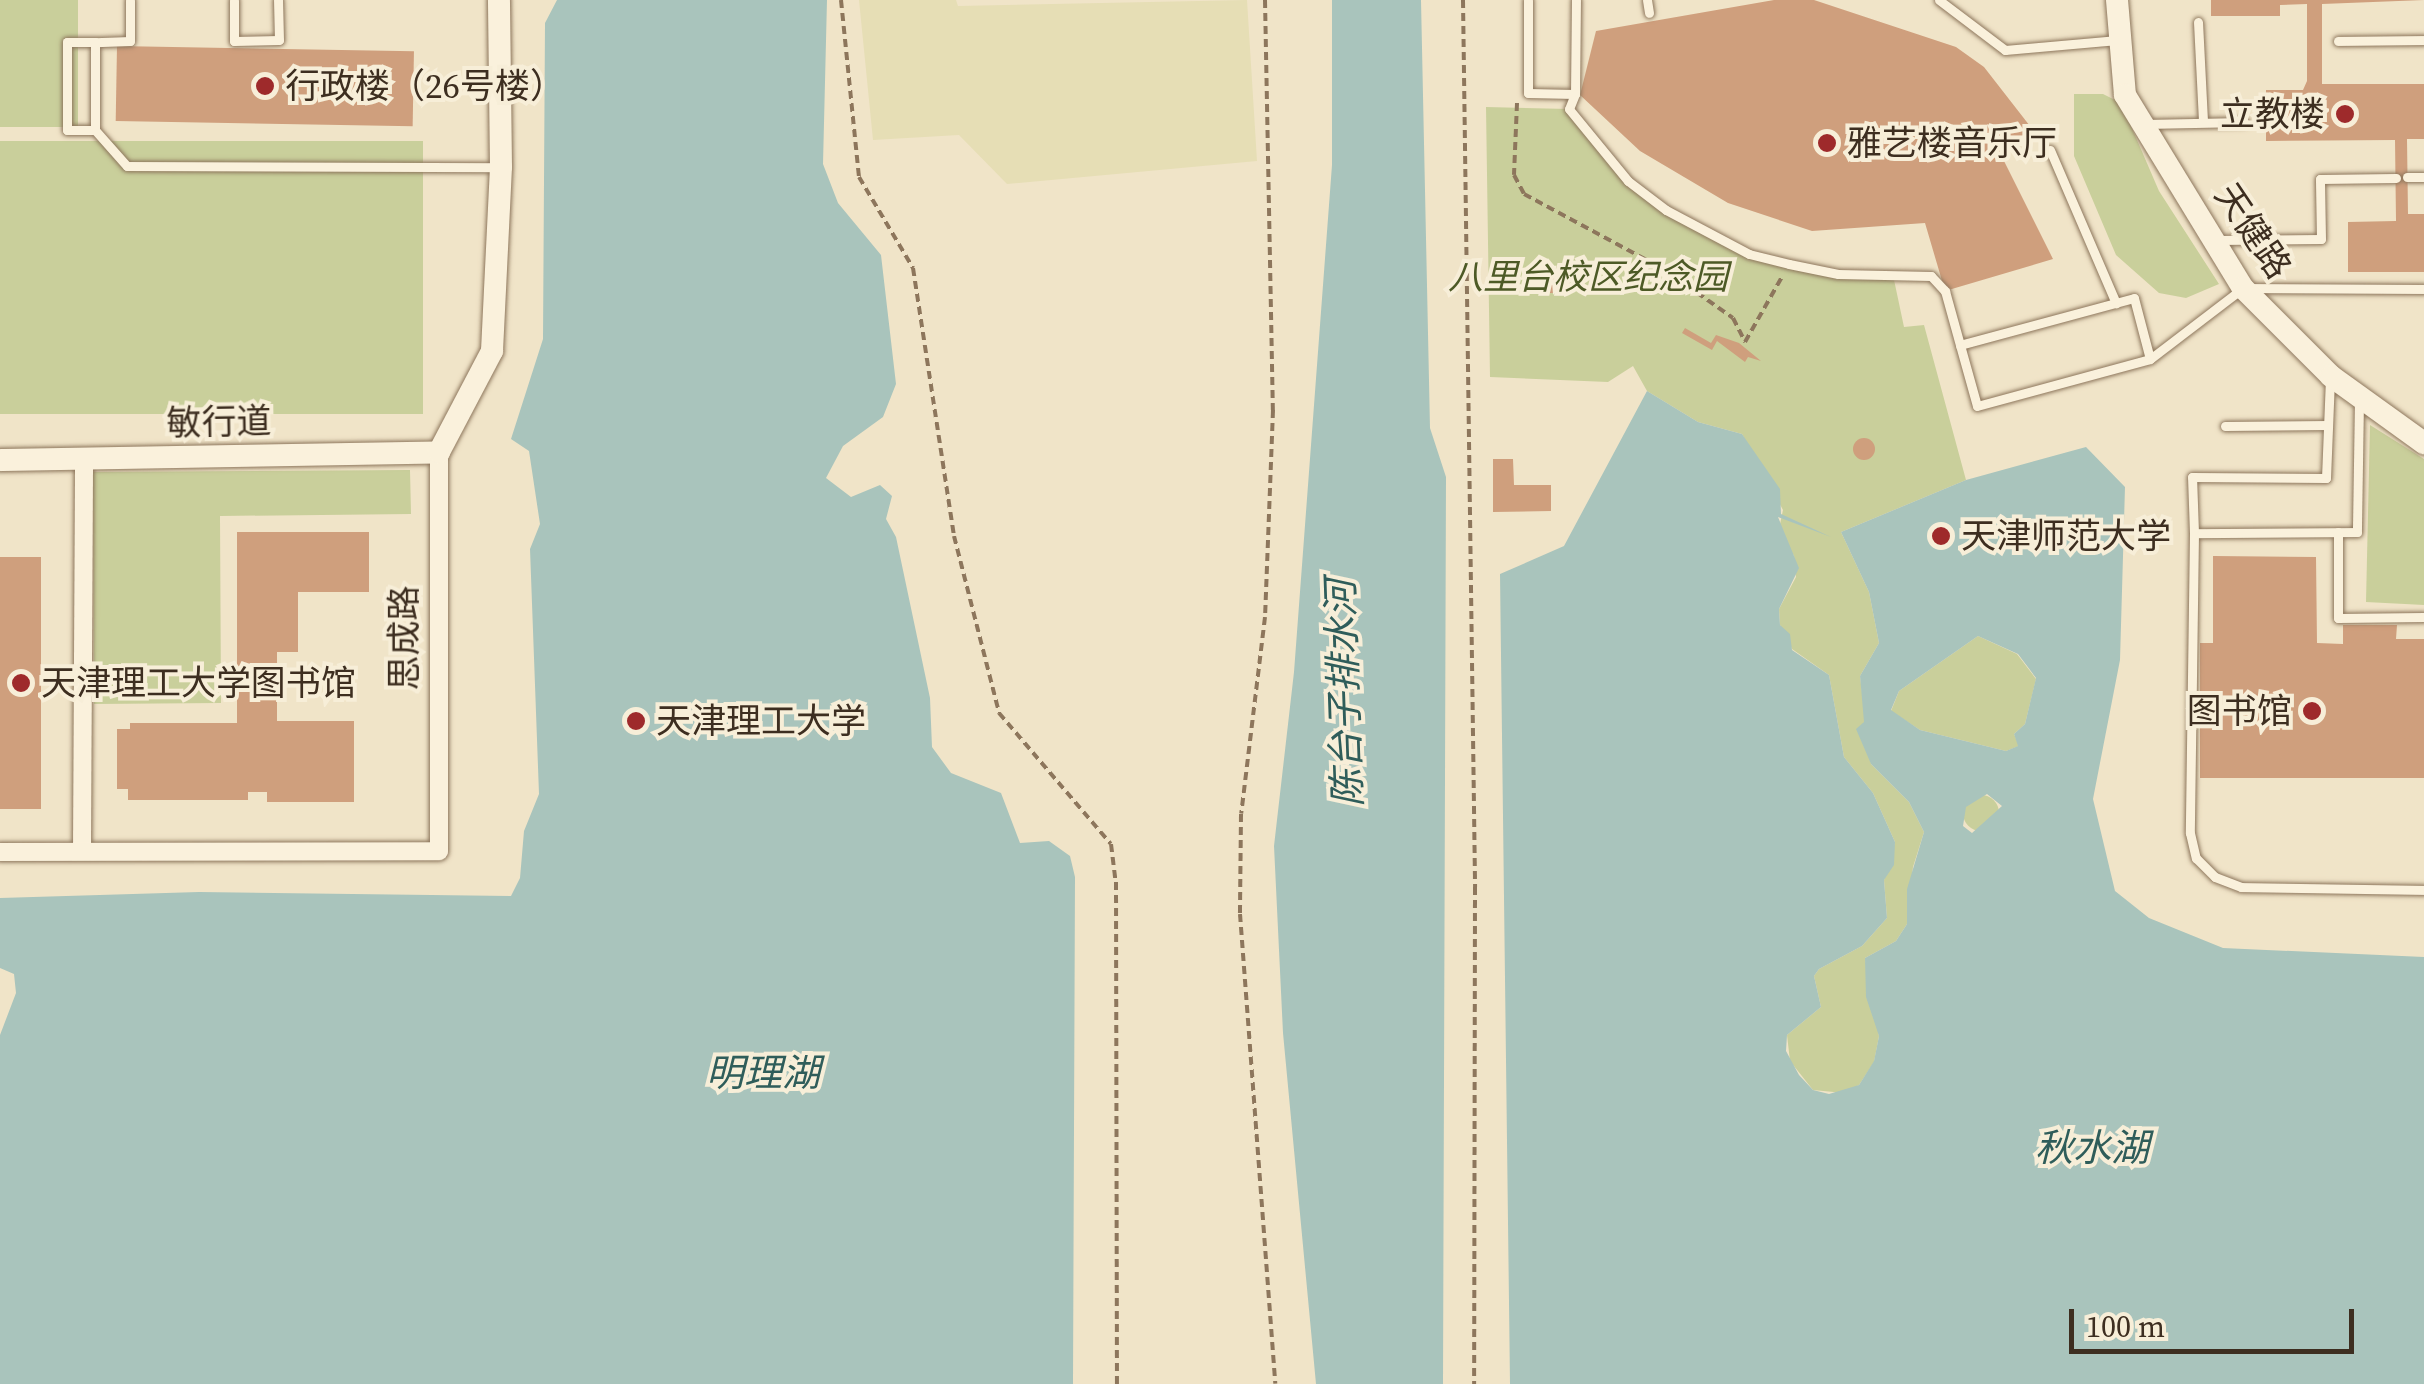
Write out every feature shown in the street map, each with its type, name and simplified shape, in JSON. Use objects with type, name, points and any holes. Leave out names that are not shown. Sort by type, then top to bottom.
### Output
[{"type":"street","name":"思成路","points":[[0,852],[439,850],[439,452],[492,351],[501,167],[499,0]]},
{"type":"street","name":"天健路","points":[[2117,0],[2126,95],[2243,288],[2330,376],[2424,443]]},
{"type":"street","name":"敏行道","points":[[0,460],[439,452]]},
{"type":"street","points":[[82,851],[84,460]]},
{"type":"lane","points":[[95,130],[67,130],[67,42],[130,41],[130,0]]},
{"type":"lane","points":[[234,0],[234,41],[279,40],[278,0]]},
{"type":"lane","points":[[1528,0],[1528,93],[1575,94]]},
{"type":"lane","points":[[1576,0],[1575,94],[1569,110],[1628,181],[1703,234],[1789,264],[1838,274],[1931,276],[1945,290],[1977,406],[2150,358],[2243,288],[2424,289]]},
{"type":"lane","points":[[1647,0],[1649,13]]},
{"type":"lane","points":[[1938,0],[2006,50],[2120,40]]},
{"type":"lane","points":[[2198,22],[2203,122]]},
{"type":"lane","points":[[2338,42],[2424,40]]},
{"type":"lane","points":[[96,42],[95,130],[128,166],[501,167]]},
{"type":"lane","points":[[2143,124],[2244,122]]},
{"type":"lane","points":[[2050,150],[2116,302]]},
{"type":"lane","points":[[2408,178],[2424,177]]},
{"type":"lane","points":[[2214,240],[2321,239],[2320,179],[2396,178]]},
{"type":"lane","points":[[1960,345],[2134,298],[2150,358]]},
{"type":"lane","points":[[2330,376],[2326,478],[2192,477],[2190,833],[2196,858],[2215,876],[2241,887],[2424,890]]},
{"type":"lane","points":[[2194,533],[2358,532],[2359,400]]},
{"type":"lane","points":[[2224,426],[2328,425]]},
{"type":"lane","points":[[2338,532],[2338,618],[2424,618]]},
{"type":"path","points":[[842,0],[859,178],[913,268],[954,536],[999,713],[1110,844],[1116,882],[1117,1384]]},
{"type":"path","points":[[1265,0],[1273,410],[1265,616],[1241,814],[1240,914],[1275,1384]]},
{"type":"path","points":[[1463,0],[1475,887],[1474,1384]]},
{"type":"path","points":[[1528,93],[1512,108],[1514,175],[1524,194],[1665,270],[1734,318],[1745,342],[1789,264]]},
{"type":"shaded area","points":[[859,0],[956,0],[958,6],[1247,0],[1257,161],[1007,184],[959,135],[873,140]]},
{"type":"green space","points":[[0,0],[78,0],[78,127],[0,127]]},
{"type":"green space","points":[[2074,94],[2103,94],[2121,103],[2159,191],[2219,284],[2186,298],[2159,293],[2116,255],[2074,156]]},
{"type":"green space","name":"八里台校区纪念园","points":[[1486,107],[1569,109],[1628,181],[1666,210],[1749,254],[1838,274],[1893,275],[1904,327],[1924,325],[1966,480],[1841,532],[1869,592],[1879,643],[1860,676],[1871,764],[1909,802],[1924,832],[1913,867],[1907,924],[1896,941],[1865,958],[1879,1036],[1874,1062],[1859,1085],[1844,1093],[1813,1090],[1790,1061],[1787,1035],[1821,1007],[1814,976],[1819,969],[1862,946],[1887,918],[1884,880],[1895,842],[1873,793],[1844,757],[1829,675],[1792,649],[1780,625],[1779,609],[1796,577],[1794,556],[1779,529],[1783,510],[1742,434],[1698,422],[1647,391],[1633,366],[1608,382],[1490,377]]},
{"type":"green space","points":[[0,141],[423,141],[423,414],[0,414]]},
{"type":"green space","points":[[2370,425],[2424,459],[2424,605],[2366,602]]},
{"type":"green space","points":[[410,470],[411,514],[220,516],[221,703],[94,704],[93,472]]},
{"type":"green space","points":[[1978,636],[2017,654],[2036,679],[2025,724],[2014,734],[2019,746],[2006,751],[1920,730],[1891,711],[1899,691]]},
{"type":"green space","points":[[1981,795],[1994,800],[1999,813],[1994,826],[1981,831],[1968,826],[1963,813],[1968,800]]},
{"type":"water","name":"明理湖","points":[[557,0],[827,0],[823,164],[838,203],[881,255],[896,384],[883,417],[843,446],[826,478],[851,497],[880,485],[892,496],[886,519],[896,537],[930,698],[932,747],[951,773],[1001,793],[1020,843],[1049,841],[1070,856],[1075,877],[1073,1384],[0,1384],[0,1035],[16,993],[14,974],[0,968],[0,898],[199,892],[511,896],[520,878],[524,831],[539,794],[530,549],[540,524],[529,451],[511,439],[543,339],[545,23]]},
{"type":"water","name":"陈台子排水河","points":[[1332,0],[1421,0],[1430,428],[1446,477],[1443,1384],[1316,1384],[1283,1033],[1274,846],[1294,672],[1332,165]]},
{"type":"water","name":"秋水湖","points":[[1647,391],[1698,422],[1742,434],[1780,489],[1781,514],[1831,537],[1778,517],[1799,568],[1779,609],[1780,625],[1790,634],[1792,650],[1829,675],[1844,757],[1873,793],[1895,842],[1894,865],[1884,880],[1887,918],[1862,946],[1819,969],[1814,976],[1821,1007],[1787,1035],[1786,1051],[1799,1075],[1813,1090],[1829,1094],[1859,1085],[1874,1061],[1879,1036],[1866,997],[1865,958],[1896,941],[1907,924],[1907,889],[1924,832],[1909,802],[1871,764],[1856,729],[1864,722],[1860,676],[1879,643],[1869,592],[1841,532],[1966,480],[2086,447],[2125,487],[2120,660],[2093,799],[2115,891],[2149,918],[2223,948],[2424,957],[2424,1384],[1510,1384],[1500,574],[1564,546]],"holes":[[[1978,636],[2018,654],[2036,678],[2025,724],[2014,734],[2018,746],[2006,751],[1920,730],[1891,710],[1899,691]],[[1987,794],[2002,806],[1972,833],[1963,826],[1966,807]]]},
{"type":"building","name":"雅艺楼音乐厅","points":[[1774,0],[1814,0],[1956,47],[1984,67],[2037,135],[2001,155],[2053,259],[1945,291],[1925,223],[1812,231],[1728,203],[1640,151],[1580,95],[1596,31]]},
{"type":"building","name":"立教楼","points":[[2211,0],[2424,0],[2322,4],[2322,84],[2424,84],[2424,139],[2407,139],[2408,214],[2424,214],[2424,272],[2348,272],[2348,222],[2396,221],[2395,140],[2266,141],[2266,90],[2303,90],[2307,81],[2307,4],[2280,5],[2280,16],[2211,16]]},
{"type":"building","name":"行政楼（26号楼）","points":[[117,46],[414,51],[413,126],[116,121]]},
{"type":"building","points":[[1534,276],[1568,276],[1568,293],[1534,293]]},
{"type":"building","points":[[1685,328],[1711,343],[1716,335],[1739,343],[1761,361],[1748,357],[1745,362],[1717,341],[1712,350],[1682,333]]},
{"type":"building","points":[[1864,438],[1875,449],[1864,460],[1853,449]]},
{"type":"building","points":[[1493,459],[1513,459],[1514,485],[1551,485],[1551,511],[1493,512]]},
{"type":"building","points":[[237,532],[369,532],[369,592],[298,592],[298,652],[277,652],[277,721],[354,721],[354,802],[267,802],[267,792],[248,792],[248,800],[128,800],[128,789],[117,789],[117,729],[130,729],[130,723],[237,723]]},
{"type":"building","name":"图书馆","points":[[2213,556],[2316,557],[2317,643],[2343,644],[2343,625],[2397,625],[2396,639],[2424,639],[2424,778],[2200,778],[2200,643],[2213,643]]},
{"type":"building","name":"天津理工大学图书馆","points":[[0,557],[41,557],[41,809],[0,809]]},
{"type":"place","name":"行政楼（26号楼）","points":[[265,86]]},
{"type":"place","name":"立教楼","points":[[2345,114]]},
{"type":"place","name":"雅艺楼音乐厅","points":[[1827,143]]},
{"type":"place","name":"天津师范大学","points":[[1941,536]]},
{"type":"place","name":"天津理工大学图书馆","points":[[21,683]]},
{"type":"place","name":"图书馆","points":[[2312,711]]},
{"type":"place","name":"天津理工大学","points":[[636,721]]}]
